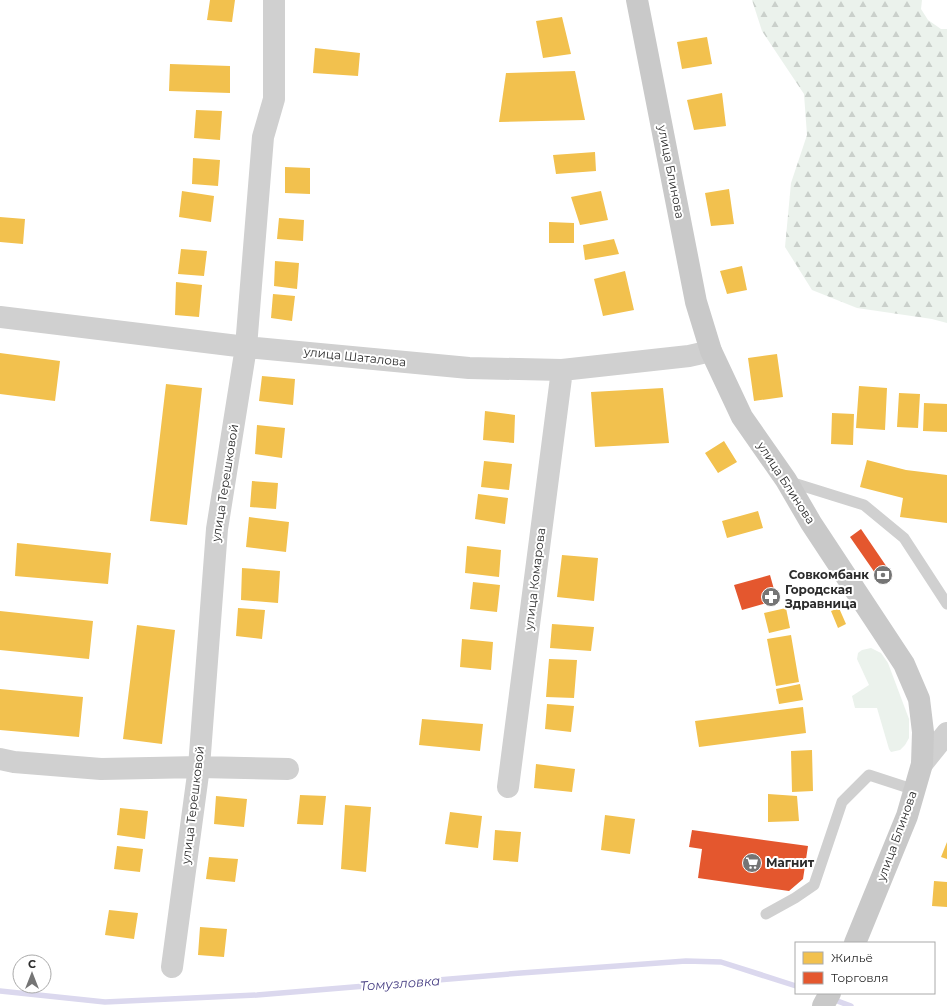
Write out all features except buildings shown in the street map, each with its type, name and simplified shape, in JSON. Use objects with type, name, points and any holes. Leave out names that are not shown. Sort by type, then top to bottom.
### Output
[{"type":"main road","name":"улица Блинова","points":[[637,0],[696,302],[711,351],[742,417],[786,480],[811,523],[904,664],[919,699],[923,732],[922,764],[907,816],[855,942]]},
{"type":"main road","points":[[824,1006],[830,994]]},
{"type":"street","name":"улица Терешковой","points":[[172,967],[199,767],[217,529],[246,347],[264,137],[274,99],[274,0]]},
{"type":"street","name":"улица Шаталова","points":[[0,317],[246,347],[468,368],[562,370],[689,356],[711,351]]},
{"type":"street","name":"улица Комарова","points":[[508,787],[562,370]]},
{"type":"street","points":[[922,764],[947,733]]},
{"type":"street","points":[[0,759],[14,762],[100,769],[199,767],[288,769]]},
{"type":"lane","points":[[786,480],[864,504],[904,538],[947,604]]},
{"type":"lane","points":[[766,914],[814,886],[842,802],[869,775],[914,790]]},
{"type":"green space","points":[[752,0],[922,0],[921,9],[928,20],[941,29],[947,29],[947,323],[932,319],[857,308],[812,290],[785,247],[791,183],[807,135],[804,94],[762,31]]},
{"type":"green space","points":[[871,648],[881,653],[888,663],[909,719],[909,738],[900,750],[891,752],[889,749],[877,708],[855,708],[852,696],[869,685],[857,659],[858,653],[862,650]]},
{"type":"waterway","name":"Томузловка","points":[[0,991],[105,1002],[257,995],[686,961],[721,962],[795,986]]},
{"type":"waterway","name":"Томузловка","points":[[832,999],[851,1006]]},
{"type":"place","name":"Совкомбанк","points":[[883,575]]},
{"type":"place","name":"Городская Здравница","points":[[771,597]]},
{"type":"place","name":"Магнит","points":[[752,863]]}]
